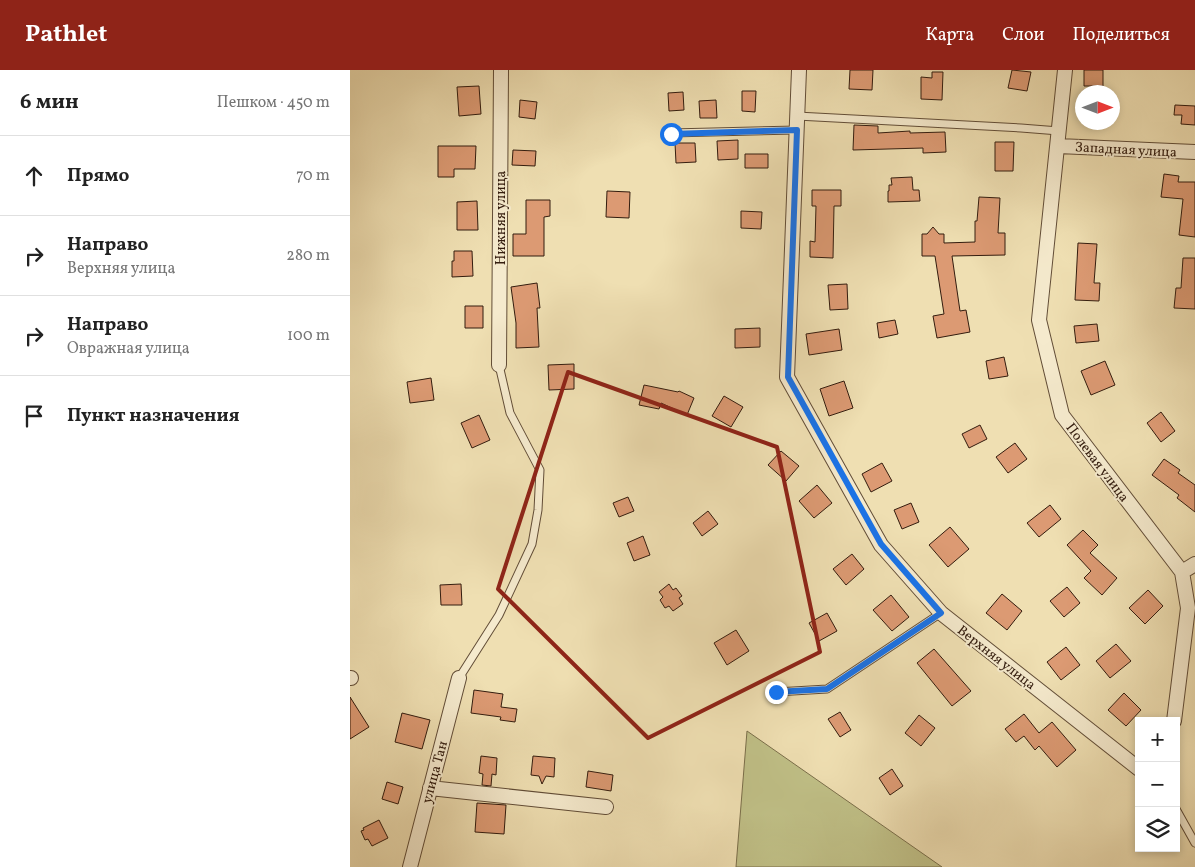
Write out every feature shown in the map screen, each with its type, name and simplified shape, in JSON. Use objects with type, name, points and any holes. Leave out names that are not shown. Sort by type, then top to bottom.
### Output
[{"type":"street","name":"Нижняя улица","points":[[499,365],[501,70]]},
{"type":"street","name":"Верхняя улица","points":[[799,70],[788,377],[881,544],[941,613],[1135,766]]},
{"type":"street","name":"Полевая улица","points":[[1065,70],[1039,320],[1062,415],[1182,572],[1188,608],[1174,717]]},
{"type":"street","name":"Западная улица","points":[[1058,146],[1195,152]]},
{"type":"street","points":[[1182,572],[1195,564]]},
{"type":"street","name":"улица Тан","points":[[410,867],[458,678]]},
{"type":"street","points":[[430,788],[606,807]]},
{"type":"lane","points":[[671,134],[797,123],[1021,128],[1060,131]]},
{"type":"lane","points":[[458,678],[499,615],[532,544],[538,510],[540,470],[510,413],[499,365]]},
{"type":"lane","points":[[776,692],[827,689],[941,613]]},
{"type":"lane","points":[[1180,816],[1195,843]]},
{"type":"highlighted area","points":[[568,372],[777,447],[820,652],[648,738],[498,589]]},
{"type":"green space","points":[[747,731],[942,867],[736,867]]},
{"type":"building","points":[[850,70],[873,70],[872,90],[849,89]]},
{"type":"building","points":[[1012,70],[1031,72],[1027,91],[1008,88]]},
{"type":"building","points":[[1084,70],[1103,70],[1103,85],[1084,85]]},
{"type":"building","points":[[932,72],[943,72],[942,100],[921,99],[921,77],[932,78]]},
{"type":"building","points":[[479,86],[481,114],[459,116],[457,87]]},
{"type":"building","points":[[742,91],[756,91],[755,112],[742,111]]},
{"type":"building","points":[[683,92],[684,110],[669,111],[668,93]]},
{"type":"building","points":[[520,100],[537,102],[535,119],[519,117]]},
{"type":"building","points":[[716,100],[717,118],[700,118],[699,101]]},
{"type":"building","points":[[1175,105],[1195,106],[1195,125],[1181,124],[1182,115],[1174,115]]},
{"type":"building","points":[[854,125],[878,126],[878,133],[910,131],[910,133],[945,132],[946,152],[923,153],[923,148],[853,150]]},
{"type":"building","points":[[738,140],[738,159],[718,160],[717,141]]},
{"type":"building","points":[[995,142],[1014,142],[1013,171],[995,171]]},
{"type":"building","points":[[675,143],[695,143],[696,162],[676,163]]},
{"type":"building","points":[[438,146],[476,146],[475,169],[454,169],[454,177],[438,177]]},
{"type":"building","points":[[513,150],[536,151],[535,166],[512,165]]},
{"type":"building","points":[[745,154],[768,154],[768,168],[745,168]]},
{"type":"building","points":[[1164,174],[1179,176],[1178,182],[1195,182],[1195,237],[1179,235],[1183,199],[1161,197]]},
{"type":"building","points":[[912,177],[913,190],[919,190],[920,201],[888,202],[889,185],[892,185],[891,178]]},
{"type":"building","points":[[812,190],[841,190],[841,206],[834,206],[833,258],[810,257],[810,241],[815,242],[816,206],[812,206]]},
{"type":"building","points":[[607,191],[630,192],[629,218],[606,217]]},
{"type":"building","points":[[979,197],[1000,198],[998,233],[1005,233],[1005,255],[952,256],[960,311],[966,310],[970,332],[937,338],[933,316],[944,314],[935,256],[922,256],[922,234],[927,234],[933,227],[939,234],[944,234],[944,243],[975,242],[975,221],[977,221]]},
{"type":"building","points":[[526,200],[550,200],[550,216],[544,217],[544,256],[513,256],[513,234],[526,234]]},
{"type":"building","points":[[477,201],[478,230],[457,230],[457,202]]},
{"type":"building","points":[[741,211],[762,212],[761,229],[741,228]]},
{"type":"building","points":[[1078,243],[1097,244],[1094,283],[1100,283],[1099,301],[1075,300]]},
{"type":"building","points":[[454,251],[472,251],[473,276],[452,277]]},
{"type":"building","points":[[1183,258],[1195,258],[1195,309],[1174,308],[1176,288],[1181,288]]},
{"type":"building","points":[[537,283],[540,308],[537,308],[539,347],[516,348],[516,323],[511,287]]},
{"type":"building","points":[[847,284],[848,309],[830,310],[828,285]]},
{"type":"building","points":[[465,306],[483,306],[483,328],[465,328]]},
{"type":"building","points":[[895,320],[898,334],[879,338],[877,323]]},
{"type":"building","points":[[1097,324],[1099,341],[1076,343],[1074,326]]},
{"type":"building","points":[[760,328],[760,347],[735,348],[735,329]]},
{"type":"building","points":[[839,329],[842,350],[809,355],[806,334]]},
{"type":"building","points":[[1004,357],[1008,376],[989,379],[986,361]]},
{"type":"building","points":[[1105,361],[1115,385],[1091,395],[1081,371]]},
{"type":"building","points":[[574,364],[574,389],[549,390],[548,365]]},
{"type":"building","points":[[431,378],[434,400],[410,403],[407,382]]},
{"type":"building","points":[[844,381],[853,408],[829,416],[820,389]]},
{"type":"building","points":[[644,385],[679,391],[694,398],[687,415],[661,403],[659,409],[639,405]]},
{"type":"building","points":[[724,396],[743,407],[731,427],[712,416]]},
{"type":"building","points":[[1161,412],[1175,431],[1161,442],[1147,423]]},
{"type":"building","points":[[479,415],[490,440],[472,448],[461,423]]},
{"type":"building","points":[[980,425],[987,439],[969,448],[962,434]]},
{"type":"building","points":[[1015,443],[1027,459],[1008,473],[996,457]]},
{"type":"building","points":[[781,451],[799,466],[786,481],[768,465]]},
{"type":"building","points":[[1164,459],[1180,470],[1178,473],[1195,485],[1195,512],[1177,498],[1179,495],[1152,475]]},
{"type":"building","points":[[882,463],[892,481],[871,492],[862,474]]},
{"type":"building","points":[[817,485],[832,503],[814,518],[799,501]]},
{"type":"building","points":[[628,497],[634,511],[619,517],[613,503]]},
{"type":"building","points":[[911,503],[919,522],[902,529],[894,510]]},
{"type":"building","points":[[1050,505],[1061,519],[1039,537],[1027,523]]},
{"type":"building","points":[[708,511],[718,524],[702,536],[693,523]]},
{"type":"building","points":[[950,527],[969,549],[948,567],[929,545]]},
{"type":"building","points":[[1083,530],[1098,545],[1090,553],[1117,578],[1102,595],[1084,578],[1091,571],[1067,545]]},
{"type":"building","points":[[643,536],[650,555],[634,561],[627,543]]},
{"type":"building","points":[[852,554],[864,569],[846,585],[833,569]]},
{"type":"building","points":[[461,584],[462,605],[441,605],[440,585]]},
{"type":"building","points":[[669,584],[673,590],[676,588],[682,596],[679,598],[683,604],[673,611],[669,606],[665,608],[660,600],[663,597],[659,592]]},
{"type":"building","points":[[1067,587],[1080,603],[1064,617],[1050,601]]},
{"type":"building","points":[[1148,590],[1163,606],[1145,624],[1129,608]]},
{"type":"building","points":[[1002,594],[1022,611],[1007,630],[986,613]]},
{"type":"building","points":[[891,595],[909,617],[892,631],[873,610]]},
{"type":"building","points":[[827,613],[837,631],[819,641],[809,623]]},
{"type":"building","points":[[736,630],[749,651],[727,665],[714,643]]},
{"type":"building","points":[[1116,644],[1131,661],[1110,678],[1096,661]]},
{"type":"building","points":[[1066,647],[1080,665],[1061,680],[1047,662]]},
{"type":"building","points":[[934,649],[971,691],[952,706],[917,663]]},
{"type":"building","points":[[474,690],[503,694],[501,707],[517,709],[515,722],[500,720],[501,717],[471,713]]},
{"type":"building","points":[[1124,693],[1141,710],[1126,726],[1108,710]]},
{"type":"building","points":[[350,697],[369,727],[350,739]]},
{"type":"building","points":[[840,712],[851,730],[840,737],[828,719]]},
{"type":"building","points":[[402,713],[430,720],[422,749],[395,742]]},
{"type":"building","points":[[1024,714],[1039,733],[1052,722],[1076,750],[1057,767],[1039,746],[1035,750],[1024,736],[1016,742],[1005,729]]},
{"type":"building","points":[[919,715],[935,728],[921,746],[905,733]]},
{"type":"building","points":[[481,756],[497,758],[496,775],[492,774],[491,786],[482,785],[483,774],[479,773]]},
{"type":"building","points":[[533,756],[555,758],[554,777],[546,776],[542,784],[539,776],[531,775]]},
{"type":"building","points":[[892,769],[903,786],[890,795],[879,778]]},
{"type":"building","points":[[588,771],[613,775],[611,791],[586,787]]},
{"type":"building","points":[[387,782],[403,787],[398,804],[382,799]]},
{"type":"building","points":[[477,803],[506,805],[504,834],[475,832]]},
{"type":"building","points":[[379,820],[388,838],[372,846],[368,839],[365,840],[361,831],[364,830],[363,828]]},
{"type":"route","points":[[671,134],[797,130],[788,377],[881,544],[941,613],[827,689],[776,692]]}]
